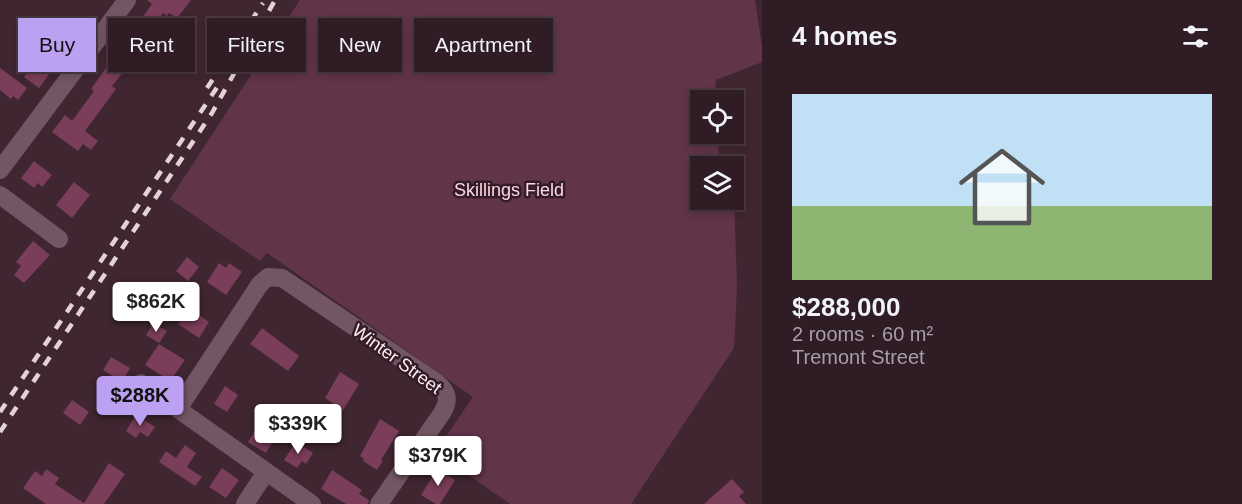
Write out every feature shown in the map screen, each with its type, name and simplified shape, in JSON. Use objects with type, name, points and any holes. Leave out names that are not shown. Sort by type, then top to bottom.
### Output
[{"type":"street","points":[[0,170],[127,0]]},
{"type":"street","points":[[0,195],[59,238]]},
{"type":"street","name":"Winter Street","points":[[178,409],[260,284],[268,277],[282,278],[436,382],[446,394],[447,401],[442,413],[380,504]]},
{"type":"street","points":[[141,382],[312,504]]},
{"type":"street","points":[[245,504],[266,472]]},
{"type":"green space","name":"Skillings Field","points":[[300,0],[755,0],[762,62],[716,80],[716,90],[690,90],[690,144],[718,144],[720,156],[690,156],[690,210],[734,210],[737,287],[734,348],[631,504],[510,504],[435,452],[473,397],[267,253],[260,261],[170,199],[253,72],[306,72],[306,18],[288,18]]},
{"type":"building","points":[[147,0],[191,0],[177,18],[169,13],[167,16],[163,13],[159,18],[142,18],[152,4]]},
{"type":"building","points":[[108,65],[108,72],[123,72],[112,86],[116,89],[85,131],[98,141],[91,150],[83,144],[78,151],[52,132],[65,115],[72,121],[94,91],[91,89]]},
{"type":"building","points":[[0,68],[27,88],[18,100],[13,96],[11,99],[0,90]]},
{"type":"building","points":[[28,72],[51,72],[39,88],[24,77]]},
{"type":"building","points":[[34,161],[52,175],[42,187],[38,183],[34,188],[21,178]]},
{"type":"building","points":[[74,182],[90,195],[72,218],[56,205]]},
{"type":"building","points":[[33,241],[50,255],[24,283],[14,275],[21,266],[16,262]]},
{"type":"building","points":[[187,257],[199,267],[188,281],[176,271]]},
{"type":"building","points":[[219,263],[226,268],[229,263],[242,272],[226,295],[207,282]]},
{"type":"building","points":[[189,308],[209,322],[199,338],[178,324]]},
{"type":"building","points":[[153,323],[167,331],[159,343],[146,335]]},
{"type":"building","points":[[262,328],[299,356],[288,371],[250,344]]},
{"type":"building","points":[[159,344],[185,360],[170,381],[145,365]]},
{"type":"building","points":[[111,357],[130,368],[122,382],[103,370]]},
{"type":"building","points":[[340,372],[359,384],[343,410],[325,398]]},
{"type":"building","points":[[225,386],[238,395],[227,412],[214,404]]},
{"type":"building","points":[[72,400],[89,412],[80,425],[63,413]]},
{"type":"building","points":[[136,415],[155,427],[148,437],[140,432],[136,438],[126,431]]},
{"type":"building","points":[[268,418],[279,425],[269,441],[272,443],[266,453],[248,442],[255,430],[259,432]]},
{"type":"building","points":[[380,419],[399,431],[377,470],[363,461],[364,459],[360,456]]},
{"type":"building","points":[[296,442],[313,453],[306,464],[302,461],[297,468],[284,460]]},
{"type":"building","points":[[185,445],[196,453],[187,467],[202,477],[195,486],[159,462],[166,451],[176,458]]},
{"type":"building","points":[[109,463],[125,474],[104,504],[46,504],[23,488],[35,471],[42,476],[46,469],[59,478],[55,484],[84,503]]},
{"type":"building","points":[[222,468],[239,480],[226,498],[209,487]]},
{"type":"building","points":[[437,469],[455,480],[440,504],[421,495]]},
{"type":"building","points":[[332,470],[362,490],[359,494],[369,500],[368,504],[346,504],[321,489]]},
{"type":"building","points":[[732,479],[744,492],[739,496],[746,504],[704,504]]},
{"type":"railway","points":[[0,432],[212,113],[274,2]]},
{"type":"railway","points":[[207,88],[263,3]]},
{"type":"railway","points":[[0,412],[222,80]]}]
